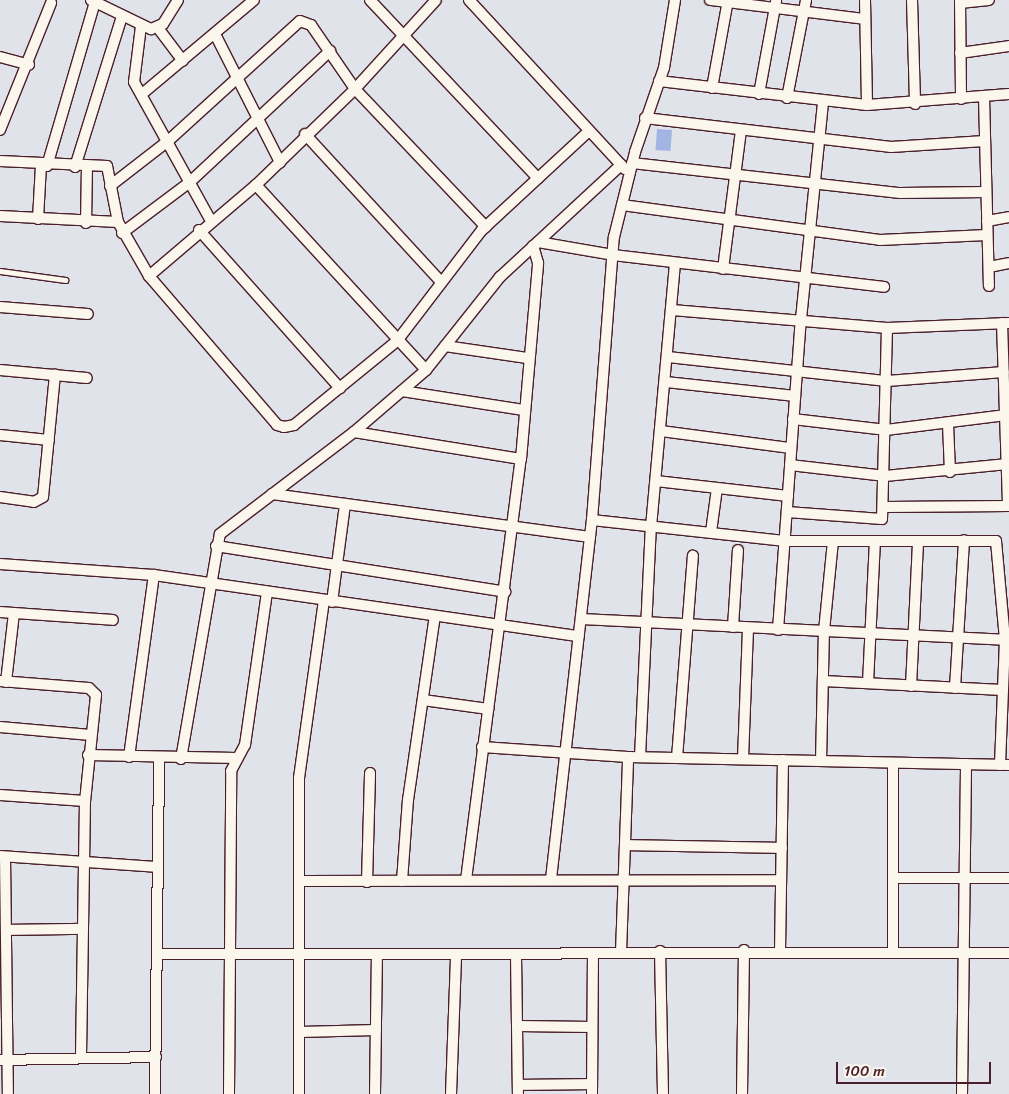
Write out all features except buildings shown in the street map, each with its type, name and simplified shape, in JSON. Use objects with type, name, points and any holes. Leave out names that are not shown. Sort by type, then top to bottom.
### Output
[{"type":"street","points":[[158,28],[178,0]]},
{"type":"street","points":[[142,94],[254,0]]},
{"type":"street","points":[[370,0],[538,178]]},
{"type":"street","points":[[149,276],[199,230],[256,185],[280,162],[305,134],[355,89],[403,33],[436,0]]},
{"type":"street","points":[[469,0],[621,166],[900,193],[986,192]]},
{"type":"street","points":[[551,880],[592,520],[613,255],[631,168],[645,118],[659,81],[675,0]]},
{"type":"street","points":[[710,0],[805,5],[865,19]]},
{"type":"street","points":[[865,0],[867,105]]},
{"type":"street","points":[[912,0],[915,104]]},
{"type":"street","points":[[962,99],[960,1],[989,0]]},
{"type":"street","points":[[38,219],[44,166],[93,1],[141,26],[158,28],[183,61]]},
{"type":"street","points":[[712,88],[728,1]]},
{"type":"street","points":[[0,130],[29,65],[50,3]]},
{"type":"street","points":[[759,94],[776,3]]},
{"type":"street","points":[[787,98],[805,5]]},
{"type":"street","points":[[75,167],[122,16]]},
{"type":"street","points":[[110,186],[168,141],[236,77],[300,21],[311,25],[355,89],[486,227]]},
{"type":"street","points":[[141,26],[132,77],[210,221]]},
{"type":"street","points":[[215,34],[255,118],[280,162]]},
{"type":"street","points":[[960,53],[1009,46]]},
{"type":"street","points":[[122,233],[190,182],[255,118],[330,51]]},
{"type":"street","points":[[0,57],[29,65]]},
{"type":"street","points":[[659,81],[823,103],[867,105],[915,104],[1009,94]]},
{"type":"street","points":[[984,97],[989,286]]},
{"type":"street","points":[[778,630],[801,319],[823,103]]},
{"type":"street","points":[[645,118],[819,141],[918,148],[985,141]]},
{"type":"street","points":[[0,161],[44,166],[108,166],[110,186],[122,233],[149,276],[277,424],[294,425],[397,341],[440,281],[486,227],[589,131]]},
{"type":"street","points":[[723,269],[741,131]]},
{"type":"street","points":[[305,134],[440,281]]},
{"type":"street","points":[[86,223],[87,165]]},
{"type":"street","points":[[181,759],[216,546],[225,528],[354,432],[426,370],[500,277],[621,166]]},
{"type":"street","points":[[256,185],[397,341],[426,370]]},
{"type":"street","points":[[622,205],[810,232],[896,240],[987,235]]},
{"type":"street","points":[[0,216],[86,223],[118,222]]},
{"type":"street","points":[[987,221],[1009,217]]},
{"type":"street","points":[[199,230],[340,388]]},
{"type":"street","points":[[536,244],[723,269],[884,287]]},
{"type":"street","points":[[466,880],[521,459],[528,358],[538,263],[536,244]]},
{"type":"street","points":[[640,757],[651,527],[666,382],[675,263]]},
{"type":"street","points":[[989,267],[1009,263]]},
{"type":"street","points":[[0,308],[88,314]]},
{"type":"street","points":[[672,310],[801,319],[887,328],[1006,323],[1004,372],[1009,506],[885,508]]},
{"type":"street","points":[[787,512],[871,521],[882,518],[885,508],[887,328]]},
{"type":"street","points":[[445,346],[528,358]]},
{"type":"street","points":[[668,357],[887,380],[1004,372]]},
{"type":"street","points":[[0,370],[87,378]]},
{"type":"street","points":[[0,497],[41,500],[55,375]]},
{"type":"street","points":[[666,382],[795,396]]},
{"type":"street","points":[[402,390],[524,410]]},
{"type":"street","points":[[793,419],[886,430],[948,424],[1006,415]]},
{"type":"street","points":[[948,424],[950,472]]},
{"type":"street","points":[[661,431],[791,448]]},
{"type":"street","points":[[354,432],[521,459]]},
{"type":"street","points":[[0,435],[49,440]]},
{"type":"street","points":[[790,465],[885,476],[950,472],[1007,464]]},
{"type":"street","points":[[656,481],[788,496]]},
{"type":"street","points":[[711,532],[717,488]]},
{"type":"street","points":[[272,494],[590,537]]},
{"type":"street","points":[[299,1094],[301,955],[299,778],[328,601],[337,564],[345,504]]},
{"type":"street","points":[[482,747],[628,757],[1005,765],[1003,690],[1007,640],[1006,571],[996,540],[918,542],[785,541],[592,520]]},
{"type":"street","points":[[955,688],[964,540]]},
{"type":"street","points":[[821,761],[824,631],[833,541]]},
{"type":"street","points":[[868,683],[875,542]]},
{"type":"street","points":[[910,686],[918,542]]},
{"type":"street","points":[[216,546],[505,592]]},
{"type":"street","points":[[733,627],[738,550]]},
{"type":"street","points":[[677,758],[686,625],[693,556]]},
{"type":"street","points":[[0,564],[154,575],[211,582],[328,601],[578,636]]},
{"type":"street","points":[[129,757],[154,575]]},
{"type":"street","points":[[229,1094],[228,954],[231,771],[236,758],[245,745],[267,592]]},
{"type":"street","points":[[0,612],[113,620]]},
{"type":"street","points":[[14,613],[3,681],[94,691],[97,702],[88,754],[84,862],[81,1058]]},
{"type":"street","points":[[402,881],[423,700],[435,616]]},
{"type":"street","points":[[581,619],[1007,640]]},
{"type":"street","points":[[743,759],[748,628]]},
{"type":"street","points":[[822,681],[1003,690]]},
{"type":"street","points":[[423,700],[488,710]]},
{"type":"street","points":[[0,727],[91,734]]},
{"type":"street","points":[[88,754],[159,759],[236,758]]},
{"type":"street","points":[[621,952],[628,757]]},
{"type":"street","points":[[155,1094],[156,867],[159,759]]},
{"type":"street","points":[[780,951],[783,760]]},
{"type":"street","points":[[893,764],[895,878],[893,952]]},
{"type":"street","points":[[962,1094],[966,952],[966,764]]},
{"type":"street","points":[[367,882],[370,773]]},
{"type":"street","points":[[0,795],[86,801]]},
{"type":"street","points":[[626,845],[782,848]]},
{"type":"street","points":[[8,1094],[5,1060],[7,930],[2,856],[156,867]]},
{"type":"street","points":[[300,881],[367,882],[624,878],[781,880]]},
{"type":"street","points":[[895,878],[1009,878]]},
{"type":"street","points":[[7,930],[83,929]]},
{"type":"street","points":[[157,954],[516,955],[744,950],[1009,952]]},
{"type":"street","points":[[742,1094],[744,950]]},
{"type":"street","points":[[660,951],[663,1094]]},
{"type":"street","points":[[516,955],[518,1090],[592,1089],[593,953]]},
{"type":"street","points":[[451,1094],[456,954]]},
{"type":"street","points":[[375,1094],[377,955]]},
{"type":"street","points":[[518,1026],[592,1027]]},
{"type":"street","points":[[300,1032],[376,1030]]},
{"type":"street","points":[[5,1060],[156,1057]]},
{"type":"lane","points":[[0,271],[65,280]]}]
